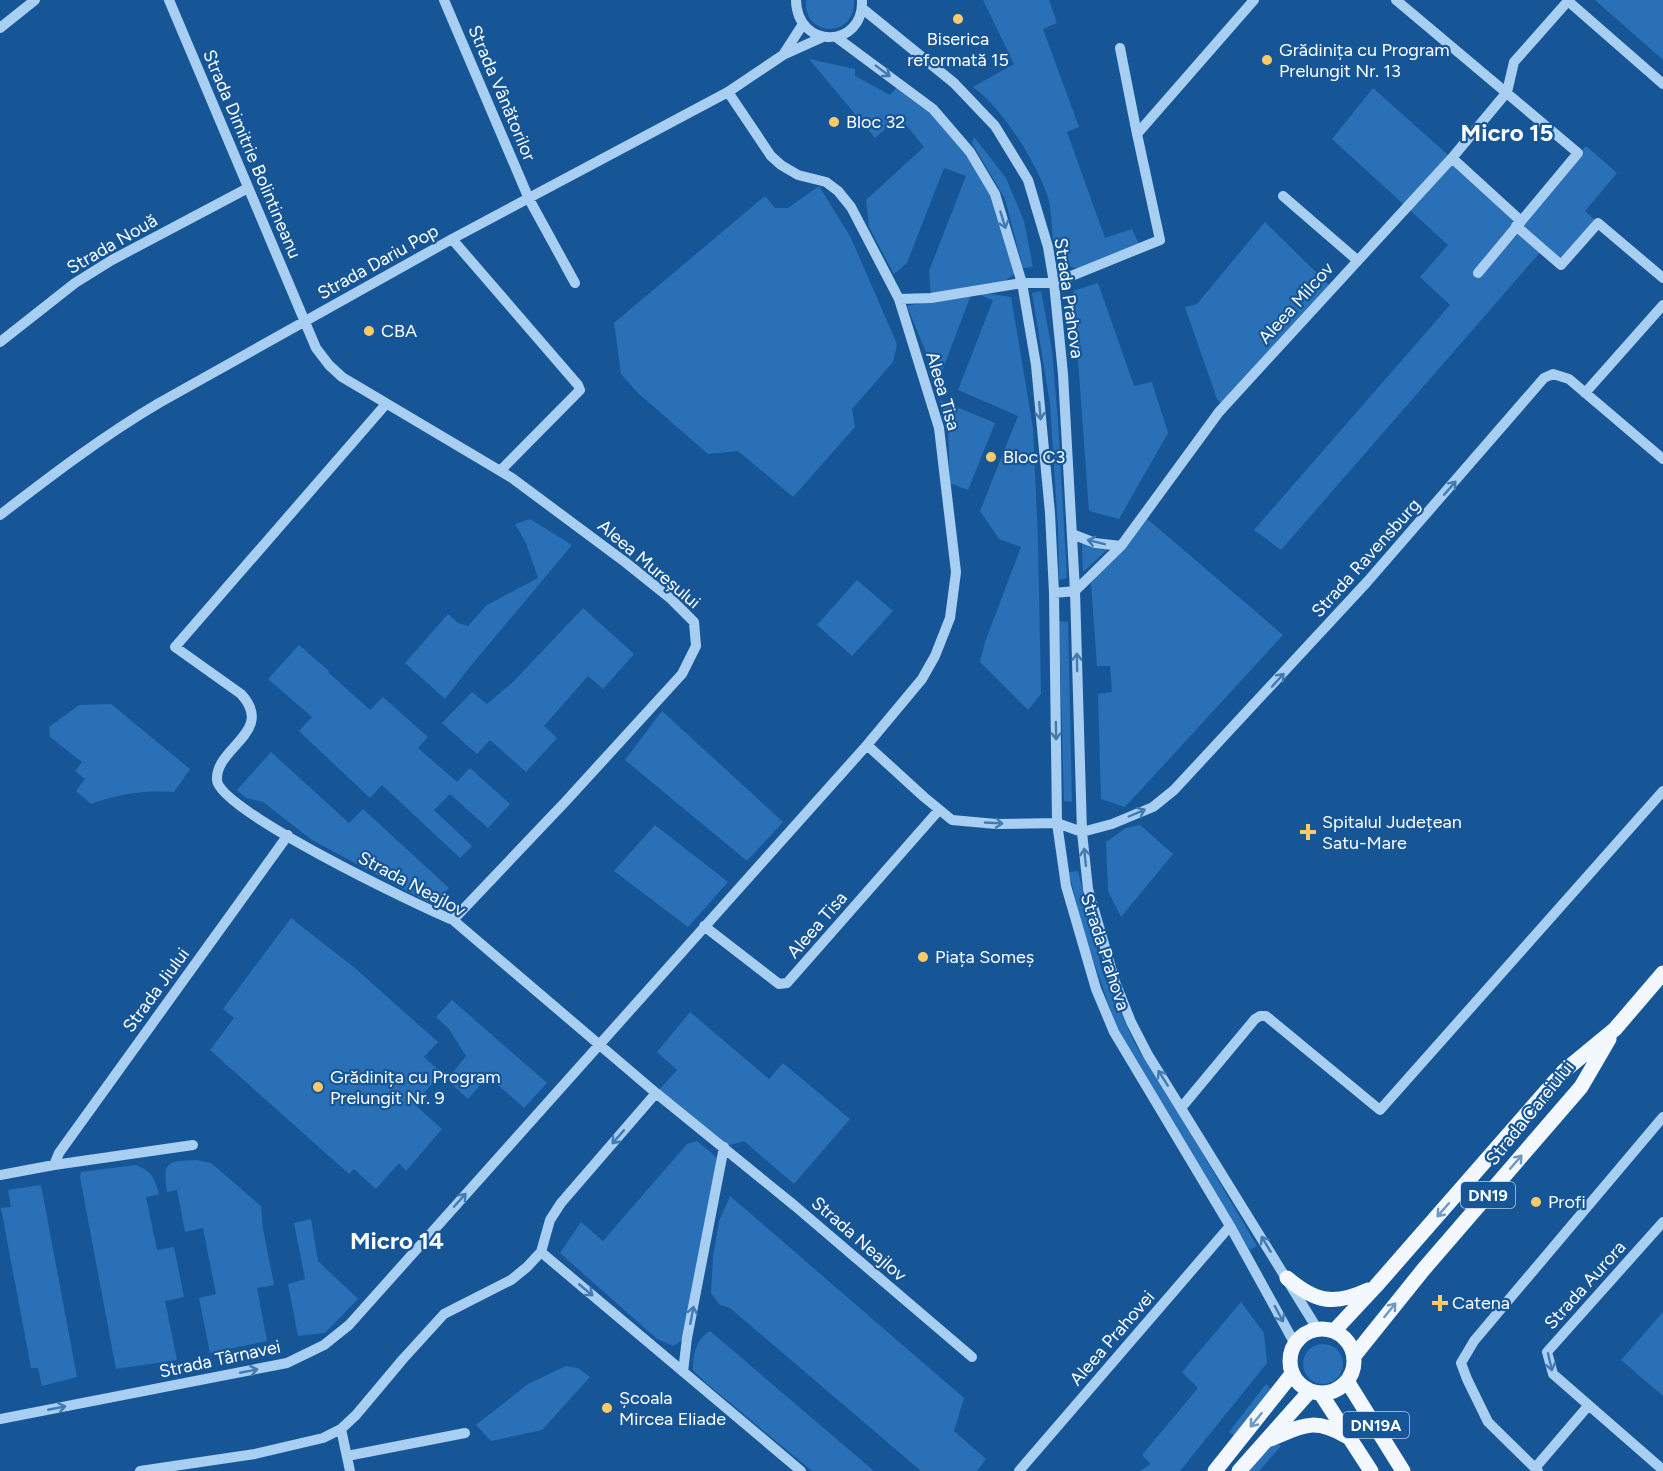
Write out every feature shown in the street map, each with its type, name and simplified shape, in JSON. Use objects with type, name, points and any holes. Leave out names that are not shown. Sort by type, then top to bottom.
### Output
[{"type":"main road","name":"Strada Careiului","points":[[1326,1330],[1376,1286],[1564,1071],[1615,1029],[1663,973]]},
{"type":"main road","name":"Strada Careiului","points":[[1354,1356],[1423,1270],[1581,1087],[1615,1029]]},
{"type":"main road","points":[[1287,1278],[1310,1295],[1323,1300],[1351,1298],[1376,1286]]},
{"type":"main road","name":"DN19","points":[[1294,1344],[1312,1330],[1326,1330]]},
{"type":"main road","points":[[1326,1330],[1343,1337],[1354,1356]]},
{"type":"main road","points":[[1294,1344],[1290,1354],[1290,1364],[1297,1383],[1316,1393],[1335,1391],[1347,1381]]},
{"type":"main road","name":"DN19","points":[[1347,1381],[1353,1367],[1354,1356]]},
{"type":"main road","points":[[1215,1471],[1292,1374]]},
{"type":"main road","name":"DN19A","points":[[1347,1381],[1403,1471]]},
{"type":"main road","points":[[1239,1471],[1267,1440],[1316,1393]]},
{"type":"main road","name":"DN19A","points":[[1316,1393],[1371,1471]]},
{"type":"main road","points":[[1267,1440],[1298,1428],[1320,1424],[1349,1438]]},
{"type":"street","points":[[0,28],[35,0]]},
{"type":"street","name":"Strada Dimitrie Bolintineanu","points":[[169,0],[305,322]]},
{"type":"street","name":"Strada Vânătorilor","points":[[444,0],[529,199],[575,283]]},
{"type":"street","points":[[788,0],[802,24],[812,33],[823,37],[836,37],[848,32],[858,22],[862,5]]},
{"type":"street","points":[[796,0],[797,12]]},
{"type":"street","points":[[1137,134],[1254,0]]},
{"type":"street","points":[[1396,0],[1578,153],[1478,273]]},
{"type":"street","points":[[1507,92],[1514,62],[1567,1],[1663,84]]},
{"type":"street","name":"Strada Prahova","points":[[862,5],[954,83],[995,126],[1028,180],[1047,247],[1054,283],[1063,374],[1076,591],[1082,832],[1088,889],[1115,982],[1140,1038],[1287,1278],[1326,1330]]},
{"type":"street","name":"Strada Dariu Pop","points":[[783,55],[802,24]]},
{"type":"street","name":"Strada Dariu Pop","points":[[0,515],[120,426],[452,239],[728,92],[783,55],[823,37]]},
{"type":"street","name":"Strada Prahova","points":[[836,37],[933,109],[970,152],[995,194],[1022,284],[1036,365],[1050,513],[1054,593],[1057,823],[1066,886],[1096,989],[1110,1022],[1132,1064],[1230,1226],[1294,1344]]},
{"type":"street","points":[[899,299],[931,298],[1022,284],[1054,283],[1160,240],[1120,48]]},
{"type":"street","name":"Aleea Tisa","points":[[600,1043],[867,745],[922,679],[935,656],[950,618],[956,572],[939,428],[899,299],[851,207],[838,191],[826,182],[798,174],[771,156],[728,92]]},
{"type":"street","name":"Aleea Milcov","points":[[1076,591],[1121,546],[1219,412],[1452,158],[1507,92]]},
{"type":"street","points":[[1452,158],[1561,265],[1599,223],[1663,278]]},
{"type":"street","name":"Strada Nouă","points":[[0,342],[68,289],[112,260],[248,188]]},
{"type":"street","points":[[1283,196],[1357,260]]},
{"type":"street","points":[[452,239],[580,390],[501,470]]},
{"type":"street","points":[[1586,393],[1663,305]]},
{"type":"street","name":"Aleea Mureșului","points":[[305,322],[316,348],[328,365],[342,377],[501,470],[625,562],[670,598],[694,622],[696,646],[682,674],[453,920]]},
{"type":"street","name":"Strada Ravensburg","points":[[1082,832],[1112,824],[1153,807],[1174,790],[1375,573],[1544,378],[1553,374],[1569,379],[1663,459]]},
{"type":"street","name":"Strada Neajlov","points":[[386,404],[175,647],[241,694],[248,702],[252,712],[251,722],[245,734],[218,768],[216,782],[222,792],[232,801],[288,836],[360,876],[453,920],[972,1357]]},
{"type":"street","points":[[1072,534],[1095,543],[1121,546]]},
{"type":"street","points":[[1054,593],[1076,591]]},
{"type":"street","points":[[867,745],[952,820],[996,824],[1057,823],[1082,832]]},
{"type":"street","points":[[1181,1108],[1255,1019],[1266,1016],[1380,1110],[1663,791]]},
{"type":"street","name":"Aleea Tisa","points":[[704,926],[779,984],[787,983],[939,810]]},
{"type":"street","name":"Strada Jiului","points":[[54,1165],[59,1153],[288,836]]},
{"type":"street","name":"Strada Târnavei","points":[[0,1419],[286,1364],[324,1345],[349,1325],[600,1043]]},
{"type":"street","points":[[140,1471],[255,1454],[323,1438],[341,1429],[356,1415],[444,1314],[512,1280],[527,1268],[541,1252],[550,1220],[561,1203],[656,1093]]},
{"type":"street","points":[[1587,1406],[1536,1470],[1488,1422],[1461,1363],[1474,1341],[1663,1117]]},
{"type":"street","points":[[0,1175],[193,1145]]},
{"type":"street","points":[[683,1372],[687,1338],[724,1147]]},
{"type":"street","name":"Strada Aurora","points":[[1663,1222],[1547,1352],[1552,1374],[1663,1470]]},
{"type":"street","name":"Aleea Prahovei","points":[[1019,1471],[1230,1226]]},
{"type":"street","points":[[541,1252],[801,1471]]},
{"type":"street","points":[[341,1429],[350,1471]]},
{"type":"street","points":[[347,1456],[465,1433]]},
{"type":"shaded area","points":[[806,0],[854,0],[852,13],[847,22],[830,29],[820,27],[813,22],[807,13]]},
{"type":"shaded area","points":[[983,0],[1049,0],[1057,23],[1043,29],[1079,127],[1067,132],[1105,238],[1132,229],[1141,248],[1092,268],[1072,267],[1063,263],[1059,258],[1054,243],[1049,201],[1037,171],[1008,123],[973,87],[1014,64]]},
{"type":"shaded area","points":[[1595,0],[1663,0],[1663,60]]},
{"type":"shaded area","points":[[809,59],[855,69],[855,76],[890,95],[900,84],[933,109],[995,194],[1018,271],[994,289],[977,292],[1011,297],[1033,428],[1041,694],[1028,710],[980,662],[985,642],[1021,547],[999,539],[980,511],[1018,416],[958,390],[993,300],[972,292],[938,382],[907,306],[958,295],[931,298],[929,271],[966,176],[944,168],[907,263],[894,274],[869,227],[866,200],[924,147],[899,116],[875,138]]},
{"type":"shaded area","points":[[1373,88],[1521,220],[1586,146],[1617,173],[1585,211],[1598,223],[1561,265],[1543,249],[1281,550],[1254,530],[1450,305],[1420,277],[1448,245],[1332,139]]},
{"type":"shaded area","points":[[974,137],[1006,178],[1024,221],[1033,267],[1023,268],[1005,199],[972,143]]},
{"type":"shaded area","points":[[819,186],[851,238],[897,344],[893,362],[852,409],[855,427],[793,497],[738,451],[708,454],[638,393],[621,374],[614,323],[765,196],[775,208],[788,208]]},
{"type":"shaded area","points":[[1265,222],[1329,285],[1222,404],[1217,399],[1185,307],[1197,304]]},
{"type":"shaded area","points":[[1098,283],[1134,386],[1152,382],[1168,433],[1119,519],[1089,511],[1073,291]]},
{"type":"shaded area","points":[[1041,291],[1052,350],[1058,421],[1067,578],[1059,580],[1050,404],[1032,293]]},
{"type":"shaded area","points":[[940,400],[995,423],[968,490],[950,483],[948,426]]},
{"type":"shaded area","points":[[1145,517],[1283,635],[1125,807],[1101,799],[1098,694],[1112,692],[1110,666],[1097,666],[1091,583]]},
{"type":"shaded area","points":[[530,519],[572,545],[445,699],[405,663],[448,614],[458,623],[468,626],[487,605],[538,578],[526,543],[515,524]]},
{"type":"shaded area","points":[[1082,543],[1092,548],[1107,550],[1083,572]]},
{"type":"shaded area","points":[[857,580],[893,611],[852,656],[817,625]]},
{"type":"shaded area","points":[[583,608],[634,654],[603,689],[588,676],[544,726],[557,738],[526,772],[490,740],[477,754],[442,723],[472,692],[487,704],[514,681]]},
{"type":"shaded area","points":[[1059,621],[1068,622],[1072,802],[1064,801]]},
{"type":"shaded area","points":[[299,645],[370,710],[383,697],[428,737],[418,748],[457,782],[470,768],[510,804],[488,828],[450,794],[434,810],[472,846],[460,858],[382,785],[370,798],[299,731],[312,717],[268,679]]},
{"type":"shaded area","points":[[111,704],[190,769],[174,792],[131,794],[91,804],[76,791],[85,779],[75,771],[82,762],[50,737],[49,727],[79,705]]},
{"type":"shaded area","points":[[662,711],[783,822],[747,861],[625,760]]},
{"type":"shaded area","points":[[271,752],[349,823],[363,809],[449,888],[433,905],[312,840],[263,802],[246,798],[237,790]]},
{"type":"shaded area","points":[[655,825],[728,882],[688,927],[614,871]]},
{"type":"shaded area","points":[[1140,825],[1173,854],[1121,917],[1108,891],[1106,842],[1126,828]]},
{"type":"shaded area","points":[[1078,871],[1103,974],[1135,1044],[1171,1100],[1257,1246],[1250,1250],[1145,1082],[1119,1034],[1084,934],[1069,872]]},
{"type":"shaded area","points":[[291,918],[356,969],[438,1042],[424,1057],[442,1073],[414,1104],[442,1129],[406,1171],[399,1163],[376,1189],[354,1169],[349,1174],[210,1050],[234,1018],[223,1009]]},
{"type":"shaded area","points":[[452,1000],[547,1083],[524,1108],[488,1076],[468,1099],[447,1080],[466,1056],[449,1029],[436,1017]]},
{"type":"shaded area","points":[[690,1012],[769,1079],[783,1063],[850,1119],[794,1184],[744,1141],[724,1147],[656,1093],[677,1070],[657,1052]]},
{"type":"shaded area","points":[[697,1141],[721,1161],[687,1338],[673,1346],[657,1339],[560,1253],[581,1222],[603,1241],[687,1144]]},
{"type":"shaded area","points":[[196,1160],[211,1163],[261,1206],[274,1285],[257,1288],[267,1341],[210,1353],[199,1298],[216,1294],[203,1228],[185,1232],[177,1190],[167,1192],[165,1174],[173,1162]]},
{"type":"shaded area","points":[[136,1165],[149,1173],[156,1184],[159,1194],[146,1197],[157,1250],[174,1247],[184,1297],[165,1301],[177,1360],[116,1369],[80,1177],[81,1172]]},
{"type":"shaded area","points":[[41,1185],[77,1377],[42,1386],[38,1368],[31,1368],[1,1208],[11,1207],[8,1190]]},
{"type":"shaded area","points":[[730,1196],[964,1398],[954,1431],[986,1459],[977,1471],[921,1471],[730,1308],[720,1305],[711,1293],[713,1257],[719,1221]]},
{"type":"shaded area","points":[[311,1219],[318,1261],[358,1299],[325,1333],[298,1336],[288,1284],[305,1279],[294,1223]]},
{"type":"shaded area","points":[[1241,1302],[1264,1333],[1267,1363],[1180,1471],[1140,1471],[1151,1464],[1142,1455],[1198,1388],[1182,1372]]},
{"type":"shaded area","points":[[1663,1312],[1663,1396],[1621,1360]]},
{"type":"shaded area","points":[[710,1331],[874,1471],[812,1471],[705,1382],[693,1370],[694,1358],[698,1343]]},
{"type":"shaded area","points":[[1323,1344],[1337,1350],[1343,1364],[1337,1378],[1323,1384],[1309,1378],[1303,1364],[1309,1350]]},
{"type":"shaded area","points":[[566,1366],[578,1368],[590,1377],[542,1430],[491,1441],[476,1425],[528,1384]]},
{"type":"shaded area","points":[[1266,1384],[1271,1389],[1235,1436],[1229,1432]]},
{"type":"shaded area","points":[[1273,1440],[1281,1446],[1259,1471],[1247,1471]]},
{"type":"place","name":"Biserica reformată 15","points":[[958,19]]},
{"type":"place","name":"Grădinița cu Program Prelungit Nr. 13","points":[[1267,60]]},
{"type":"place","name":"Bloc 32","points":[[834,122]]},
{"type":"place","name":"CBA","points":[[369,331]]},
{"type":"place","name":"Bloc C3","points":[[991,457]]},
{"type":"place","name":"Spitalul Județean Satu-Mare","points":[[1308,832]]},
{"type":"place","name":"Piața Someș","points":[[923,957]]},
{"type":"place","name":"Grădinița cu Program Prelungit Nr. 9","points":[[318,1087]]},
{"type":"place","name":"Profi","points":[[1536,1202]]},
{"type":"place","name":"Catena","points":[[1440,1303]]},
{"type":"place","name":"Școala Mircea Eliade","points":[[607,1408]]},
{"type":"district","name":"Micro 15","points":[[1507,133]]},
{"type":"district","name":"Micro 14","points":[[397,1241]]}]
